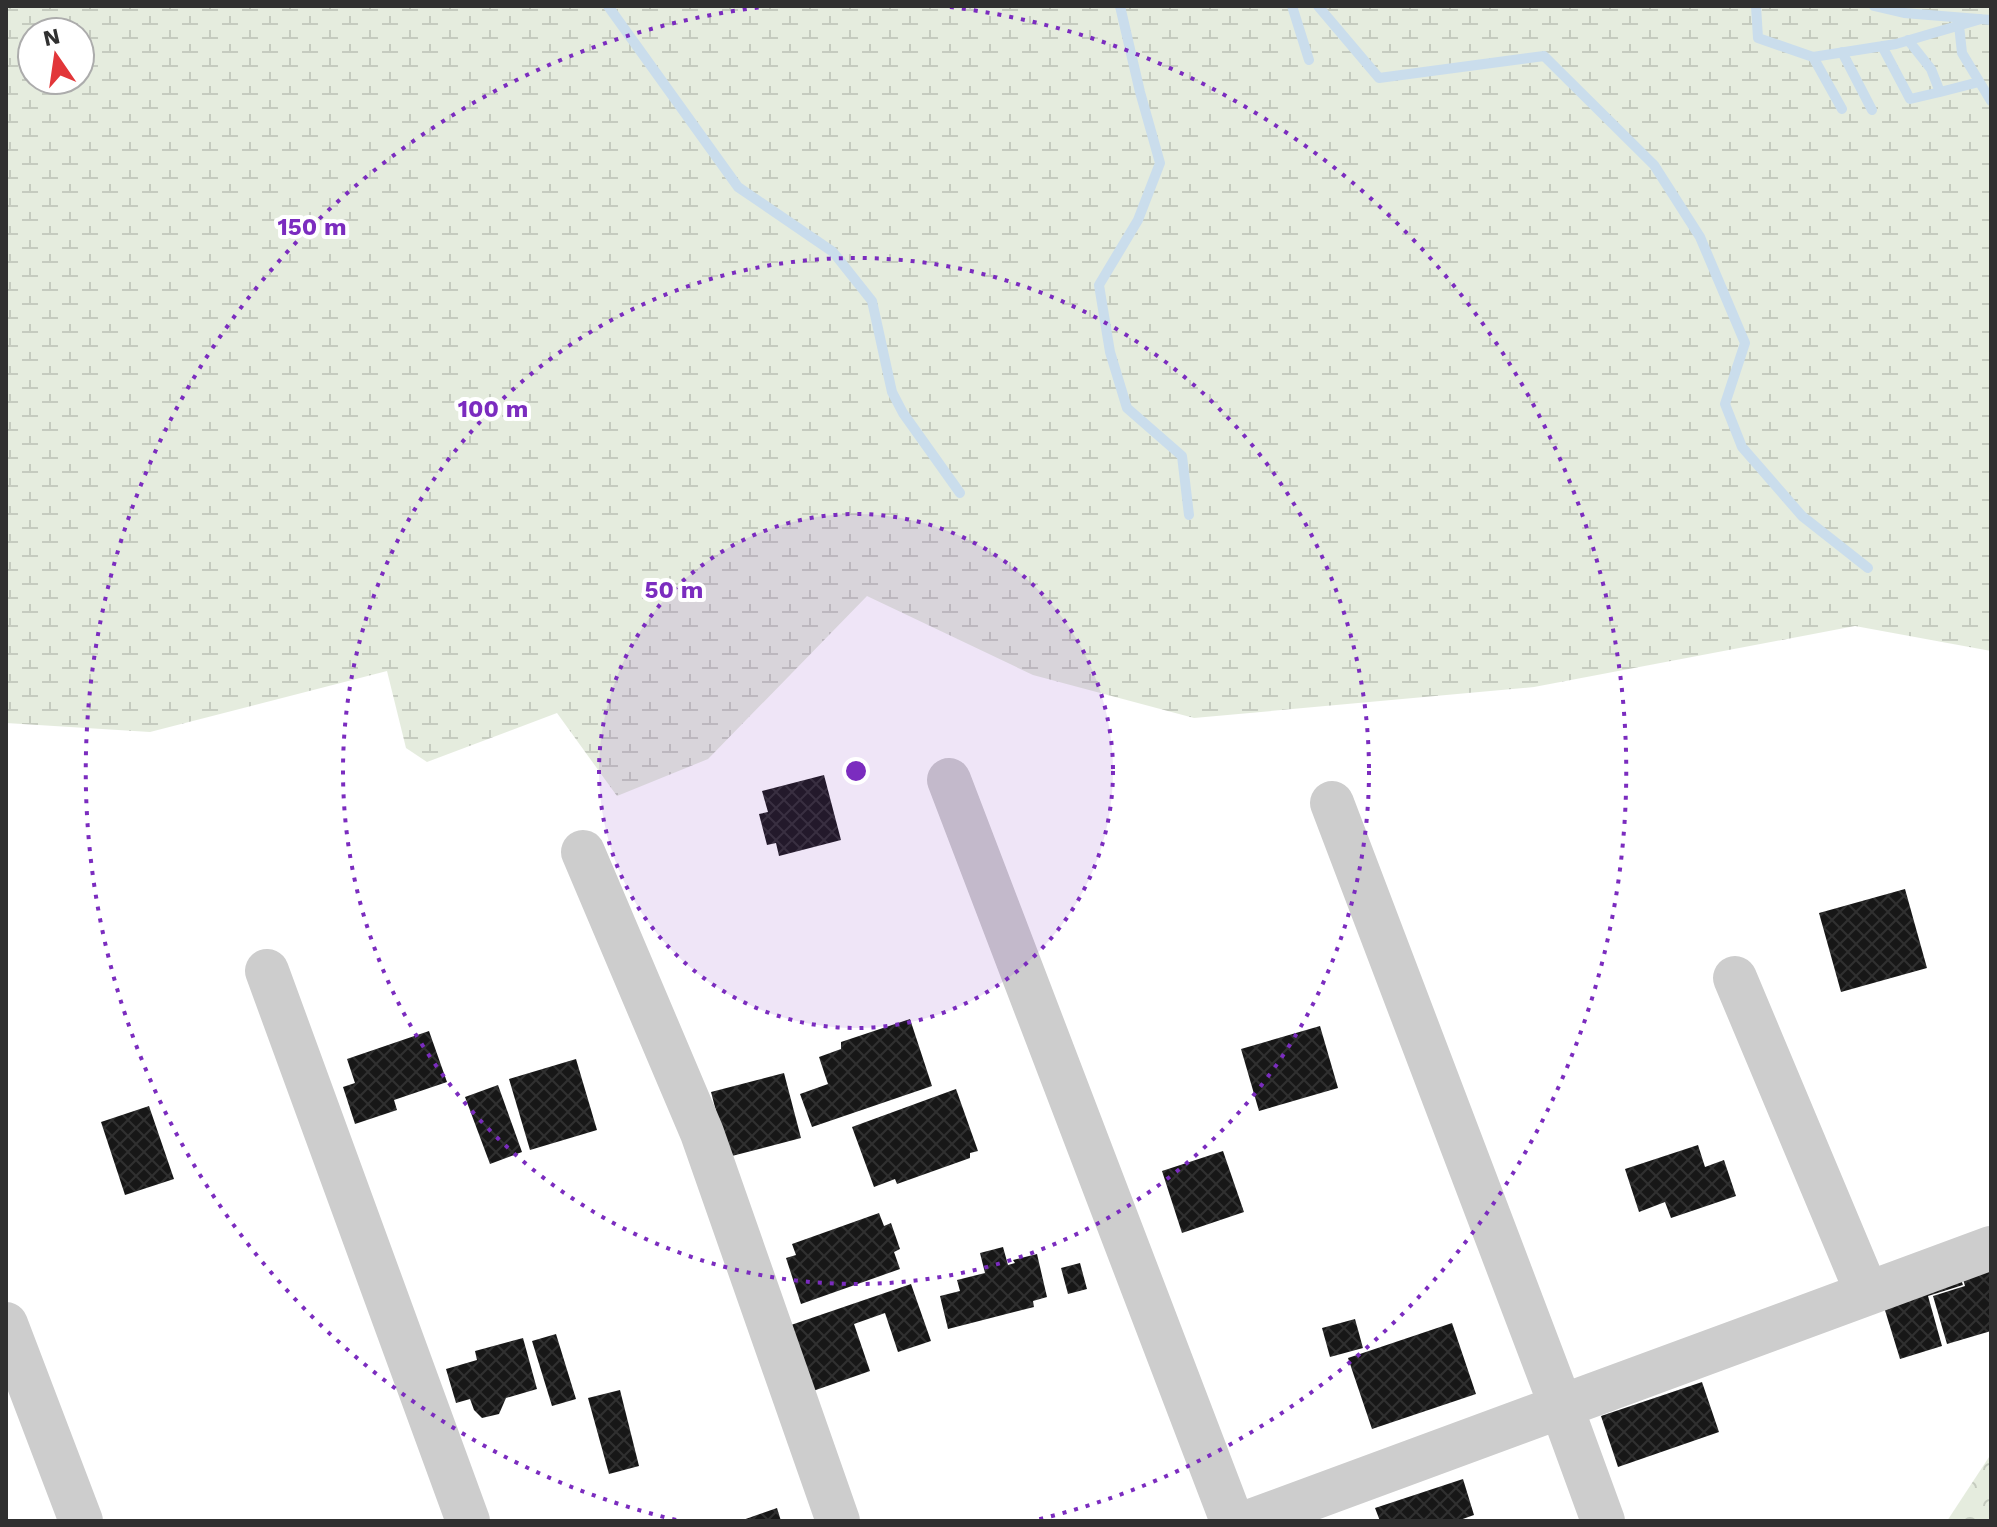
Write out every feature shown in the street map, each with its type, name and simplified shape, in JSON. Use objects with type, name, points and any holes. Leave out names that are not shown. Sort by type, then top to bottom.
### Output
[{"type":"street","points":[[949,780],[1232,1521]]},
{"type":"street","points":[[1332,803],[1603,1521]]},
{"type":"street","points":[[583,852],[702,1133],[838,1521]]},
{"type":"street","points":[[267,971],[468,1521]]},
{"type":"street","points":[[1735,978],[1867,1293]]},
{"type":"street","points":[[1251,1521],[1991,1248]]},
{"type":"street","points":[[6,1324],[81,1521]]},
{"type":"green space","points":[[6,6],[1991,6],[1991,651],[1855,626],[1534,687],[1194,718],[1033,675],[867,596],[708,759],[617,796],[557,713],[427,762],[406,748],[387,671],[150,732],[6,723]]},
{"type":"green space","points":[[1991,1454],[1991,1521],[1947,1521]]},
{"type":"building","points":[[824,775],[841,840],[779,856],[776,843],[767,845],[759,814],[768,812],[762,791]]},
{"type":"building","points":[[1905,889],[1927,968],[1841,992],[1819,913]]},
{"type":"building","points":[[910,1019],[932,1086],[812,1127],[800,1094],[828,1084],[819,1057],[841,1049],[841,1042]]},
{"type":"building","points":[[1320,1026],[1338,1088],[1259,1111],[1241,1049]]},
{"type":"building","points":[[429,1031],[447,1082],[394,1100],[397,1110],[355,1124],[343,1087],[355,1083],[347,1059]]},
{"type":"building","points":[[576,1059],[597,1130],[530,1150],[509,1079]]},
{"type":"building","points":[[784,1073],[801,1138],[728,1157],[711,1092]]},
{"type":"building","points":[[498,1085],[522,1152],[490,1164],[465,1097]]},
{"type":"building","points":[[956,1089],[978,1151],[970,1153],[970,1158],[897,1184],[895,1179],[874,1187],[852,1127]]},
{"type":"building","points":[[149,1106],[174,1179],[125,1195],[101,1122]]},
{"type":"building","points":[[1698,1145],[1705,1167],[1724,1160],[1736,1196],[1671,1218],[1665,1202],[1639,1212],[1625,1169]]},
{"type":"building","points":[[1223,1151],[1244,1212],[1182,1233],[1162,1171]]},
{"type":"building","points":[[879,1213],[884,1226],[891,1223],[900,1249],[894,1252],[900,1269],[801,1304],[786,1258],[796,1255],[792,1244]]},
{"type":"building","points":[[1003,1247],[1008,1265],[1015,1263],[1013,1260],[1037,1254],[1047,1297],[1033,1301],[1034,1307],[948,1329],[940,1296],[960,1291],[957,1280],[985,1273],[980,1253]]},
{"type":"building","points":[[1991,1257],[1991,1331],[1947,1344],[1933,1296],[1965,1286],[1959,1266]]},
{"type":"building","points":[[1080,1263],[1087,1289],[1068,1294],[1061,1268]]},
{"type":"building","points":[[1958,1271],[1963,1285],[1928,1296],[1942,1346],[1900,1359],[1880,1294]]},
{"type":"building","points":[[911,1284],[931,1341],[898,1352],[885,1313],[854,1324],[870,1371],[813,1391],[791,1325]]},
{"type":"building","points":[[1355,1319],[1363,1348],[1330,1357],[1322,1328]]},
{"type":"building","points":[[1452,1323],[1476,1394],[1372,1429],[1348,1358]]},
{"type":"building","points":[[556,1334],[576,1399],[552,1406],[532,1341]]},
{"type":"building","points":[[523,1338],[537,1389],[506,1398],[499,1414],[482,1418],[474,1410],[470,1399],[456,1403],[446,1369],[477,1360],[475,1351]]},
{"type":"building","points":[[1702,1382],[1719,1432],[1618,1467],[1601,1416]]},
{"type":"building","points":[[620,1390],[639,1466],[609,1474],[588,1398]]},
{"type":"building","points":[[1463,1479],[1474,1515],[1457,1521],[1380,1521],[1375,1508]]},
{"type":"building","points":[[777,1508],[781,1521],[740,1521]]},
{"type":"waterway","points":[[608,6],[738,187],[833,252],[872,301],[892,392],[903,413],[960,493]]},
{"type":"waterway","points":[[1120,6],[1160,163],[1138,220],[1099,285],[1110,352],[1127,408],[1182,456],[1189,515]]},
{"type":"waterway","points":[[1292,6],[1309,60]]},
{"type":"waterway","points":[[1318,6],[1379,78],[1544,56],[1654,165],[1700,237],[1745,343],[1725,404],[1742,447],[1802,516],[1868,568]]},
{"type":"waterway","points":[[1756,6],[1758,38],[1813,57],[1842,109]]},
{"type":"waterway","points":[[1874,6],[1904,13],[1991,20]]},
{"type":"waterway","points":[[1813,57],[1896,44],[1981,19]]},
{"type":"waterway","points":[[1959,25],[1962,53],[1991,101]]},
{"type":"waterway","points":[[1908,40],[1931,69],[1940,92],[1979,82]]},
{"type":"waterway","points":[[1882,46],[1910,99],[1940,92]]},
{"type":"waterway","points":[[1842,52],[1872,110]]}]
